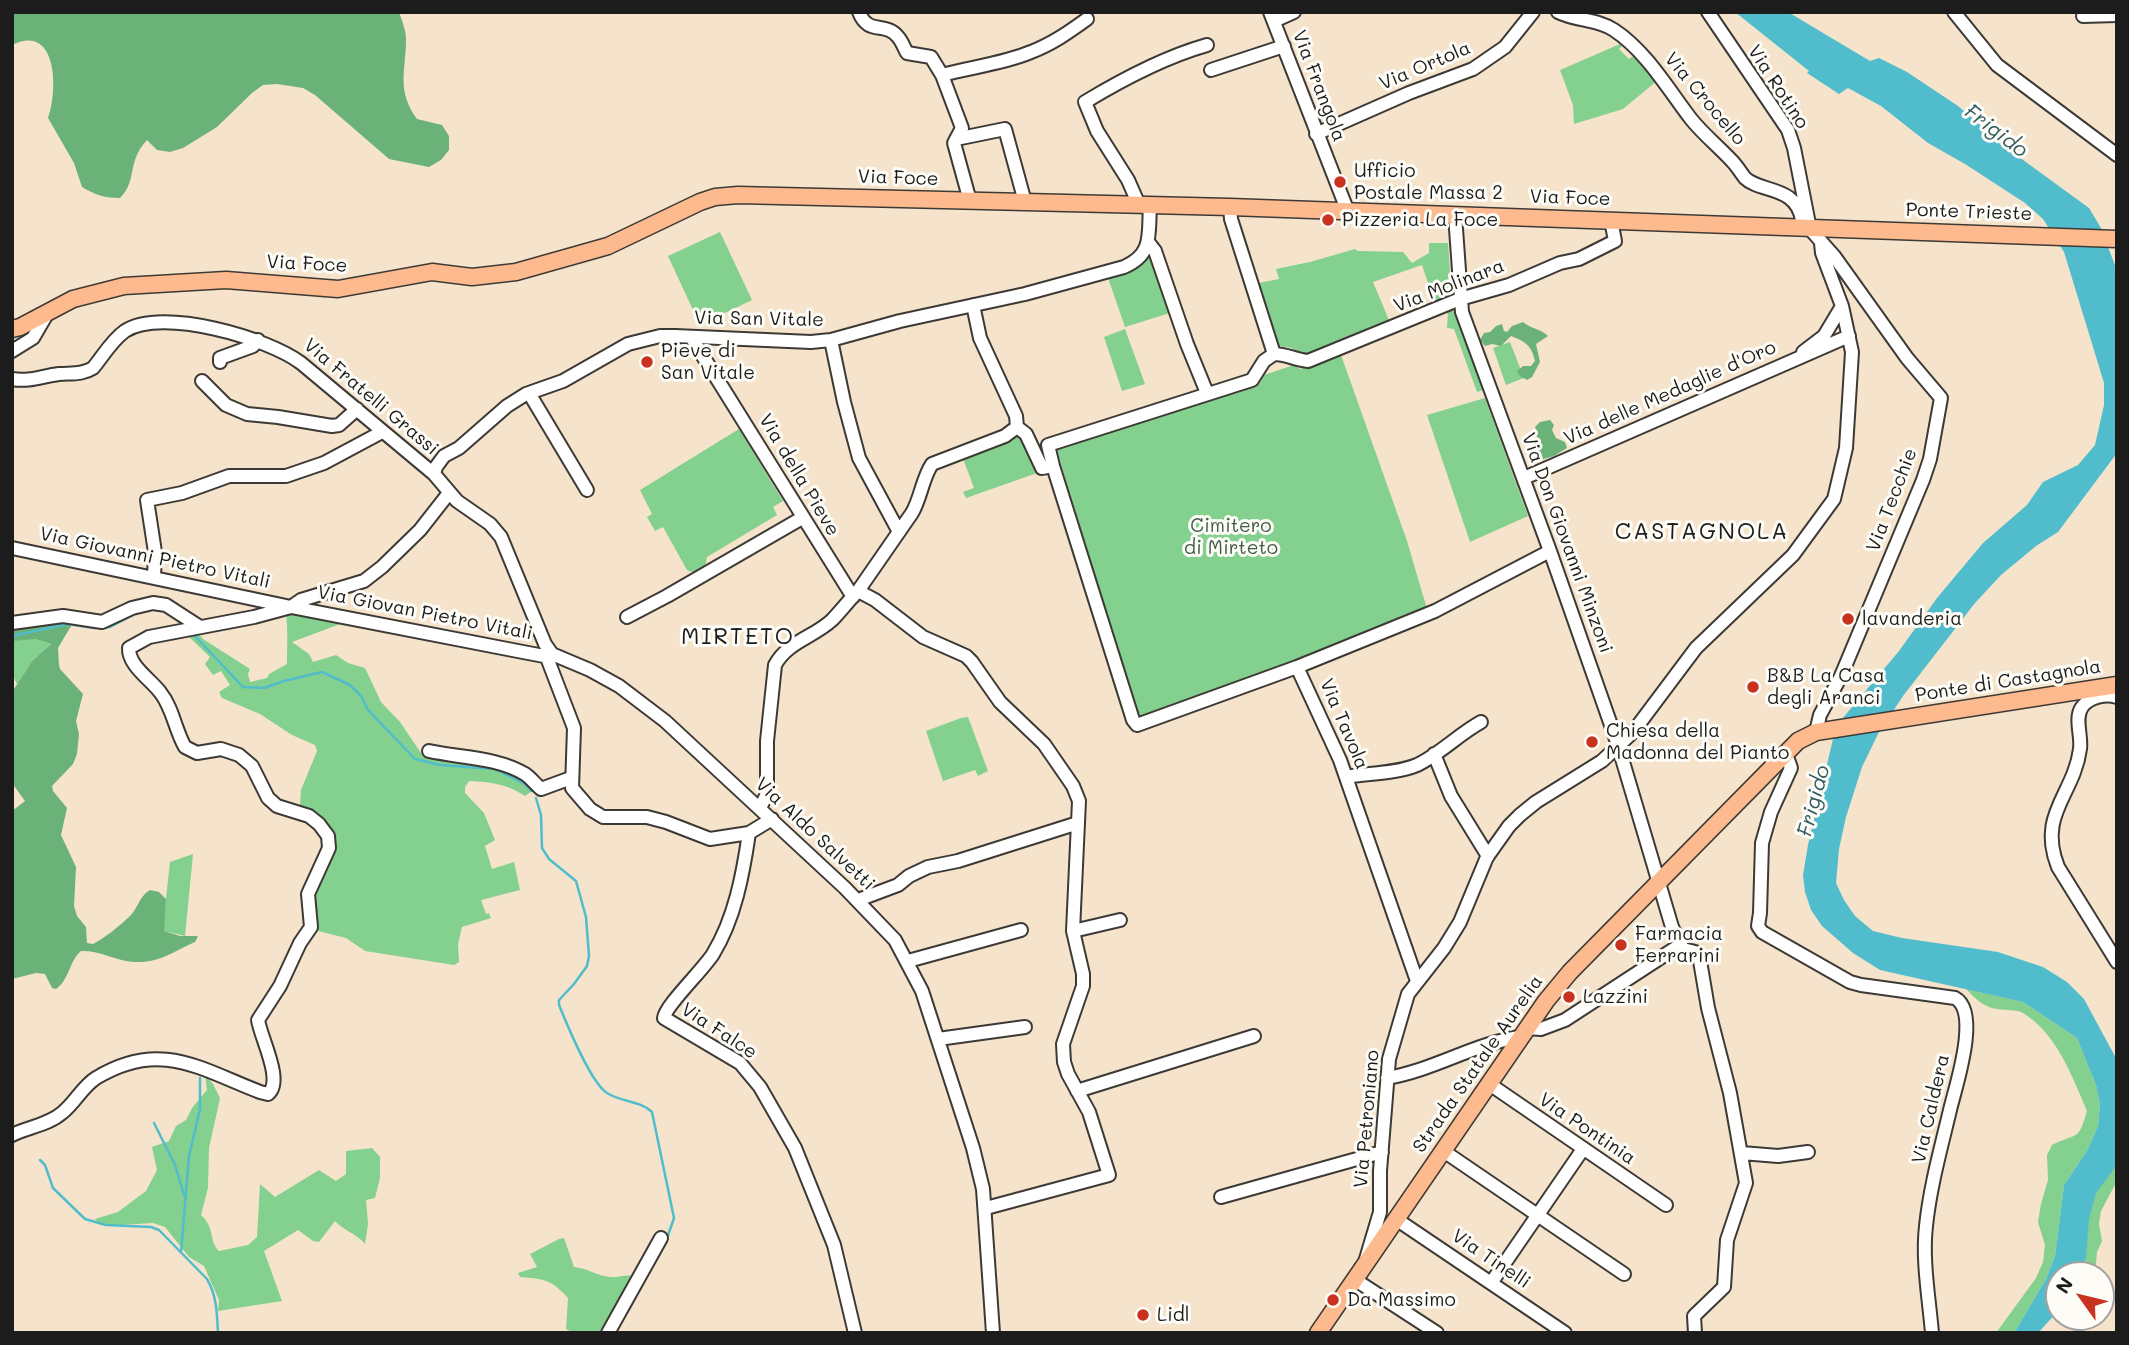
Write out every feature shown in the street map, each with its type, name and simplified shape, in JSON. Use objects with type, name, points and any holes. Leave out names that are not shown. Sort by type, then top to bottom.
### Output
[{"type":"main road","name":"Via Foce","points":[[12,329],[73,299],[124,286],[226,281],[338,289],[432,272],[472,277],[529,270],[608,246],[671,214],[715,197],[738,195],[1611,220],[1813,232]]},
{"type":"main road","name":"Ponte Trieste","points":[[1813,232],[2117,239]]},
{"type":"main road","name":"Ponte di Castagnola","points":[[1819,732],[2117,685]]},
{"type":"main road","name":"Strada Statale Aurelia","points":[[1318,1333],[1523,1032],[1570,972],[1798,741],[1819,732]]},
{"type":"street","points":[[859,12],[870,27],[887,29],[899,37],[907,53],[931,57],[942,75],[962,128],[954,143],[970,201]]},
{"type":"street","points":[[1272,17],[1294,12]]},
{"type":"street","name":"Via Ortola","points":[[1317,134],[1409,93],[1473,69],[1505,47],[1533,12]]},
{"type":"street","name":"Via Crocello","points":[[1558,12],[1569,18],[1608,27],[1617,32],[1647,61],[1694,122],[1748,181],[1774,189],[1796,206],[1813,232]]},
{"type":"street","name":"Via Rotino","points":[[1708,12],[1788,130],[1813,232]]},
{"type":"street","points":[[1954,12],[1997,65],[2117,155]]},
{"type":"street","points":[[2083,16],[2117,15]]},
{"type":"street","name":"Via Frangola","points":[[1272,17],[1348,212]]},
{"type":"street","points":[[942,75],[975,69],[1029,53],[1053,43],[1087,19]]},
{"type":"street","points":[[1207,45],[1144,71],[1086,102],[1097,131],[1145,205],[1148,242],[1155,251],[1207,393]]},
{"type":"street","points":[[1211,70],[1284,46]]},
{"type":"street","points":[[956,139],[1005,129],[1025,202]]},
{"type":"street","points":[[1230,207],[1231,219],[1274,354],[1264,360],[1252,380],[1052,442],[1048,445],[1048,451],[1133,720],[1137,724],[1297,667]]},
{"type":"street","name":"Via Don Giovanni Minzoni","points":[[1455,215],[1462,312],[1618,745],[1662,899],[1680,945]]},
{"type":"street","name":"Via Molinara","points":[[1274,354],[1285,354],[1308,361],[1460,299],[1509,285],[1552,266],[1579,258],[1615,241],[1611,220]]},
{"type":"street","name":"Via Petroniano","points":[[1365,1263],[1380,1212],[1388,1059],[1408,993],[1444,948],[1460,922],[1488,856],[1520,815],[1536,802],[1590,770],[1618,745],[1648,714],[1696,648],[1793,555],[1834,499],[1846,448],[1852,352],[1842,306],[1813,232]]},
{"type":"street","name":"Via Tecchie","points":[[1813,232],[1834,256],[1907,358],[1941,398],[1932,451],[1923,480],[1841,676],[1820,715],[1819,732]]},
{"type":"street","name":"Via San Vitale","points":[[434,474],[444,456],[459,448],[507,406],[529,393],[563,381],[628,344],[660,336],[811,342],[831,340],[900,321],[1025,294],[1124,267],[1138,261],[1148,242]]},
{"type":"street","points":[[973,305],[980,338],[1016,416],[1017,427],[1026,434],[1042,468],[1053,466]]},
{"type":"street","name":"Via delle Medaglie d'Oro","points":[[1793,359],[1824,336],[1842,306]]},
{"type":"street","points":[[12,351],[33,338],[47,314]]},
{"type":"street","name":"Via Fratelli Grassi","points":[[12,379],[33,381],[56,374],[87,372],[125,331],[147,324],[198,324],[258,340],[287,352],[434,474]]},
{"type":"street","points":[[1824,336],[1837,334],[1849,337]]},
{"type":"street","name":"Via della Pieve","points":[[691,337],[802,518],[855,594]]},
{"type":"street","name":"Via delle Medaglie d'Oro","points":[[1524,478],[1793,359],[1822,350],[1849,337]]},
{"type":"street","points":[[220,362],[220,358],[253,346],[258,340]]},
{"type":"street","points":[[831,340],[859,458],[899,532]]},
{"type":"street","points":[[202,381],[226,405],[247,414],[332,426],[339,425],[357,409]]},
{"type":"street","points":[[529,393],[587,490]]},
{"type":"street","points":[[760,808],[767,794],[767,741],[775,665],[780,656],[831,621],[855,594],[919,501],[927,471],[932,464],[1004,436],[1017,427]]},
{"type":"street","points":[[154,578],[155,552],[147,500],[183,493],[229,475],[286,476],[324,463],[382,432]]},
{"type":"street","points":[[434,474],[449,493],[490,524],[501,537],[545,644],[573,728],[572,788],[590,809],[603,817],[647,817],[710,839],[749,833],[772,819]]},
{"type":"street","points":[[12,1135],[47,1122],[62,1113],[97,1077],[141,1061],[163,1059],[188,1063],[260,1092],[268,1094],[274,1090],[274,1076],[258,1020],[280,986],[300,943],[311,927],[308,894],[329,848],[328,836],[309,816],[277,806],[268,799],[252,766],[245,759],[227,750],[197,753],[186,747],[163,695],[134,662],[129,648],[149,637],[291,607],[301,600],[347,587],[372,575],[420,530],[449,493]]},
{"type":"street","points":[[627,617],[802,518]]},
{"type":"street","name":"Via Giovanni Pietro Vitali","points":[[12,548],[291,607]]},
{"type":"street","name":"Via Tavola","points":[[1417,981],[1346,777],[1297,667],[1435,611],[1550,551]]},
{"type":"street","points":[[855,594],[875,600],[911,630],[972,662],[1000,702],[1044,744],[1073,786],[1080,810],[1073,931],[1083,974],[1083,986],[1063,1044],[1068,1074],[1088,1112],[1109,1175],[986,1208]]},
{"type":"street","points":[[12,624],[63,616],[102,622],[132,608],[153,603],[166,605],[198,628]]},
{"type":"street","name":"Via Giovan Pietro Vitali","points":[[291,607],[549,655]]},
{"type":"street","name":"Via Aldo Salvetti","points":[[549,655],[590,670],[646,705],[858,900],[895,940],[922,991],[984,1189],[993,1333]]},
{"type":"street","points":[[2117,696],[2097,698],[2087,702],[2080,710],[2080,748],[2056,810],[2051,833],[2051,844],[2058,867],[2117,962]]},
{"type":"street","points":[[1346,777],[1414,766],[1482,722]]},
{"type":"street","points":[[429,751],[485,759],[528,776],[541,789],[571,778]]},
{"type":"street","points":[[1434,754],[1451,796],[1488,856]]},
{"type":"street","name":"Via Caldera","points":[[1786,754],[1791,768],[1771,812],[1762,843],[1758,926],[1770,936],[1850,982],[1874,989],[1955,998],[1963,1005],[1963,1061],[1926,1225],[1932,1333]]},
{"type":"street","points":[[858,900],[898,885],[928,867],[958,861],[1078,823]]},
{"type":"street","name":"Via Falce","points":[[749,833],[740,880],[725,931],[700,972],[669,1006],[663,1018],[740,1063],[760,1087],[794,1149],[834,1245],[855,1333]]},
{"type":"street","points":[[1073,931],[1120,920]]},
{"type":"street","points":[[908,961],[1021,930]]},
{"type":"street","points":[[1387,1078],[1410,1074],[1486,1043],[1565,1020],[1680,945],[1683,949],[1699,955],[1708,1008],[1730,1093],[1746,1188],[1727,1240],[1726,1280],[1721,1291],[1694,1316],[1695,1333]]},
{"type":"street","points":[[937,1039],[1025,1027]]},
{"type":"street","points":[[1077,1091],[1254,1036]]},
{"type":"street","name":"Via Pontinia","points":[[1488,1083],[1665,1205]]},
{"type":"street","points":[[1491,1283],[1583,1149]]},
{"type":"street","points":[[1442,1150],[1624,1274]]},
{"type":"street","points":[[1222,1197],[1382,1152]]},
{"type":"street","points":[[1742,1153],[1778,1156],[1808,1152]]},
{"type":"street","name":"Via Tinelli","points":[[1396,1219],[1565,1333]]},
{"type":"street","points":[[608,1333],[661,1238]]},
{"type":"street","points":[[1354,1279],[1437,1333]]},
{"type":"green space","points":[[12,12],[399,12],[406,36],[406,99],[417,119],[442,125],[449,136],[449,150],[441,160],[429,167],[389,159],[315,95],[303,88],[263,85],[217,127],[183,148],[170,152],[157,150],[147,140],[136,156],[129,185],[120,198],[100,196],[82,187],[74,163],[48,118],[53,77],[46,51],[38,43],[27,40],[12,45]]},
{"type":"green space","points":[[1620,44],[1622,46],[1619,49],[1629,59],[1636,54],[1658,80],[1623,109],[1574,124],[1573,105],[1560,70]]},
{"type":"green space","points":[[720,232],[752,300],[700,325],[668,256]]},
{"type":"green space","points":[[1429,243],[1448,243],[1452,300],[1436,307],[1422,265],[1373,282],[1391,325],[1309,357],[1291,348],[1274,345],[1259,283],[1279,279],[1276,269],[1355,249],[1403,252],[1412,263],[1429,253]]},
{"type":"green space","points":[[1152,254],[1173,312],[1125,327],[1107,275],[1138,265]]},
{"type":"green space","points":[[1453,309],[1483,390],[1477,392],[1454,329],[1447,328],[1448,310]]},
{"type":"green space","points":[[1523,322],[1548,336],[1536,344],[1540,362],[1532,377],[1527,380],[1517,371],[1523,366],[1531,366],[1535,361],[1527,345],[1511,336],[1501,346],[1485,346],[1480,340],[1484,333],[1490,332],[1496,326],[1502,324],[1507,332],[1512,326]]},
{"type":"green space","points":[[1125,329],[1145,384],[1122,391],[1104,337]]},
{"type":"green space","points":[[1510,342],[1524,378],[1506,385],[1493,348]]},
{"type":"green space","name":"Cimitero di Mirteto","points":[[1340,352],[1407,541],[1427,609],[1139,720],[1056,448],[1260,383],[1264,375],[1294,365],[1300,369]]},
{"type":"green space","points":[[1485,398],[1528,516],[1470,542],[1427,415]]},
{"type":"green space","points":[[1550,420],[1554,425],[1552,430],[1556,438],[1565,442],[1567,448],[1554,456],[1537,461],[1534,459],[1537,438],[1535,427],[1540,422]]},
{"type":"green space","points":[[739,429],[783,501],[773,507],[777,515],[707,557],[705,567],[696,572],[689,571],[663,527],[655,531],[647,517],[652,514],[640,490]]},
{"type":"green space","points":[[1019,434],[1040,472],[966,498],[963,492],[974,488],[961,453]]},
{"type":"green space","points":[[286,612],[343,623],[292,642],[309,654],[313,662],[336,655],[348,663],[365,668],[381,702],[400,722],[421,753],[514,771],[536,788],[525,796],[492,783],[469,781],[465,787],[465,793],[484,813],[495,840],[485,846],[492,869],[514,862],[520,890],[481,900],[486,914],[489,913],[491,918],[462,927],[458,944],[459,962],[454,965],[365,951],[346,938],[314,930],[312,898],[336,843],[323,820],[300,806],[301,790],[317,751],[315,745],[292,735],[260,714],[222,698],[219,692],[230,685],[221,671],[213,675],[205,664],[210,657],[187,635],[197,632],[203,639],[250,669],[250,682],[267,678],[269,674],[287,664]]},
{"type":"green space","points":[[74,621],[58,648],[60,669],[83,694],[76,721],[79,734],[77,754],[73,764],[52,786],[67,808],[61,835],[76,867],[74,906],[77,916],[86,927],[87,943],[93,944],[121,924],[150,890],[159,892],[166,899],[164,931],[180,936],[198,936],[195,942],[162,958],[146,962],[126,961],[81,951],[56,989],[52,988],[45,974],[36,973],[12,979],[12,811],[25,801],[12,783],[12,692],[32,661],[51,644],[35,639],[12,641],[12,628]]},
{"type":"green space","points":[[35,639],[51,644],[32,661],[17,684],[12,674],[12,641]]},
{"type":"green space","points":[[968,717],[988,771],[978,776],[975,770],[943,781],[926,731]]},
{"type":"green space","points":[[193,854],[185,936],[164,931],[163,926],[170,862]]},
{"type":"green space","points":[[1966,989],[2023,1002],[2077,1038],[2096,1085],[2100,1105],[2098,1126],[2088,1149],[2064,1185],[2055,1256],[2053,1261],[2045,1261],[2045,1281],[2014,1333],[1996,1333],[2036,1278],[2043,1262],[2045,1245],[2038,1222],[2048,1180],[2047,1155],[2052,1145],[2079,1132],[2087,1111],[2062,1057],[2045,1032],[2023,1013],[2000,1010],[1980,1002]]},
{"type":"green space","points":[[205,1074],[220,1098],[209,1148],[208,1188],[201,1215],[209,1225],[219,1251],[248,1245],[257,1237],[260,1184],[275,1197],[319,1170],[336,1181],[346,1174],[346,1151],[372,1148],[380,1157],[380,1178],[375,1198],[366,1200],[368,1224],[365,1244],[335,1221],[319,1242],[313,1241],[298,1230],[264,1251],[282,1301],[218,1311],[219,1300],[204,1266],[189,1257],[165,1227],[153,1223],[105,1226],[95,1219],[118,1212],[146,1191],[157,1170],[152,1147],[169,1141],[176,1126],[186,1120],[207,1090]]},
{"type":"green space","points":[[2117,1165],[2117,1181],[2101,1211],[2099,1224],[2102,1241],[2096,1261],[2084,1261],[2092,1202],[2098,1189]]},
{"type":"green space","points":[[564,1238],[574,1267],[610,1277],[634,1276],[603,1333],[574,1333],[566,1329],[568,1298],[552,1284],[520,1277],[518,1273],[537,1267],[530,1254]]},
{"type":"water","points":[[1735,12],[1788,12],[1870,61],[1879,58],[1907,72],[1958,106],[2008,149],[2089,208],[2101,228],[2117,271],[2117,453],[2058,532],[2001,575],[1975,603],[1903,696],[1878,734],[1862,767],[1846,817],[1839,849],[1836,883],[1855,916],[1873,931],[1998,952],[2043,967],[2067,982],[2084,999],[2117,1060],[2117,1165],[2096,1193],[2089,1219],[2085,1261],[2053,1261],[2064,1185],[2088,1149],[2098,1126],[2100,1105],[2096,1085],[2077,1038],[2023,1002],[1880,970],[1853,953],[1822,926],[1811,910],[1803,875],[1833,739],[1842,719],[1983,543],[2027,505],[2043,482],[2078,465],[2095,445],[2104,405],[2104,383],[2064,252],[2043,219],[2025,203],[1928,143],[1881,106],[1848,88],[1839,94],[1807,73],[1809,71]]},
{"type":"water","points":[[2045,1281],[2045,1325],[2038,1333],[2014,1333]]},
{"type":"waterway","points":[[12,636],[68,624],[94,628],[110,627],[137,613]]},
{"type":"waterway","points":[[193,634],[243,687],[264,688],[322,672],[350,685],[361,696],[368,710],[415,759],[440,765],[495,769],[525,784],[531,791]]},
{"type":"waterway","points":[[536,798],[541,815],[542,848],[549,859],[576,881],[586,917],[589,956],[587,966],[559,1000],[559,1005],[580,1052],[600,1087],[613,1096],[652,1112],[674,1218],[666,1241]]},
{"type":"waterway","points":[[181,1252],[189,1156],[200,1109],[200,1078]]},
{"type":"waterway","points":[[154,1123],[175,1165],[184,1195]]},
{"type":"waterway","points":[[40,1160],[45,1165],[53,1188],[85,1219],[106,1225],[151,1227],[159,1230],[207,1279],[215,1299],[218,1333]]},
{"type":"place","name":"Ufficio Postale Massa 2","points":[[1340,182]]},
{"type":"place","name":"Pizzeria La Foce","points":[[1328,220]]},
{"type":"place","name":"Pieve di San Vitale","points":[[647,362]]},
{"type":"place","name":"lavanderia","points":[[1848,619]]},
{"type":"place","name":"B&B La Casa degli Aranci","points":[[1753,687]]},
{"type":"place","name":"Chiesa della Madonna del Pianto","points":[[1592,742]]},
{"type":"place","name":"Farmacia Ferrarini","points":[[1621,945]]},
{"type":"place","name":"Lazzini","points":[[1569,997]]},
{"type":"place","name":"Da Massimo","points":[[1333,1300]]},
{"type":"place","name":"Lidl","points":[[1143,1315]]},
{"type":"district","name":"CASTAGNOLA","points":[[1702,532]]},
{"type":"district","name":"MIRTETO","points":[[738,637]]},
{"type":"water label","name":"Frigido","points":[[1996,131]]},
{"type":"water label","name":"Frigido","points":[[1814,801]]}]
